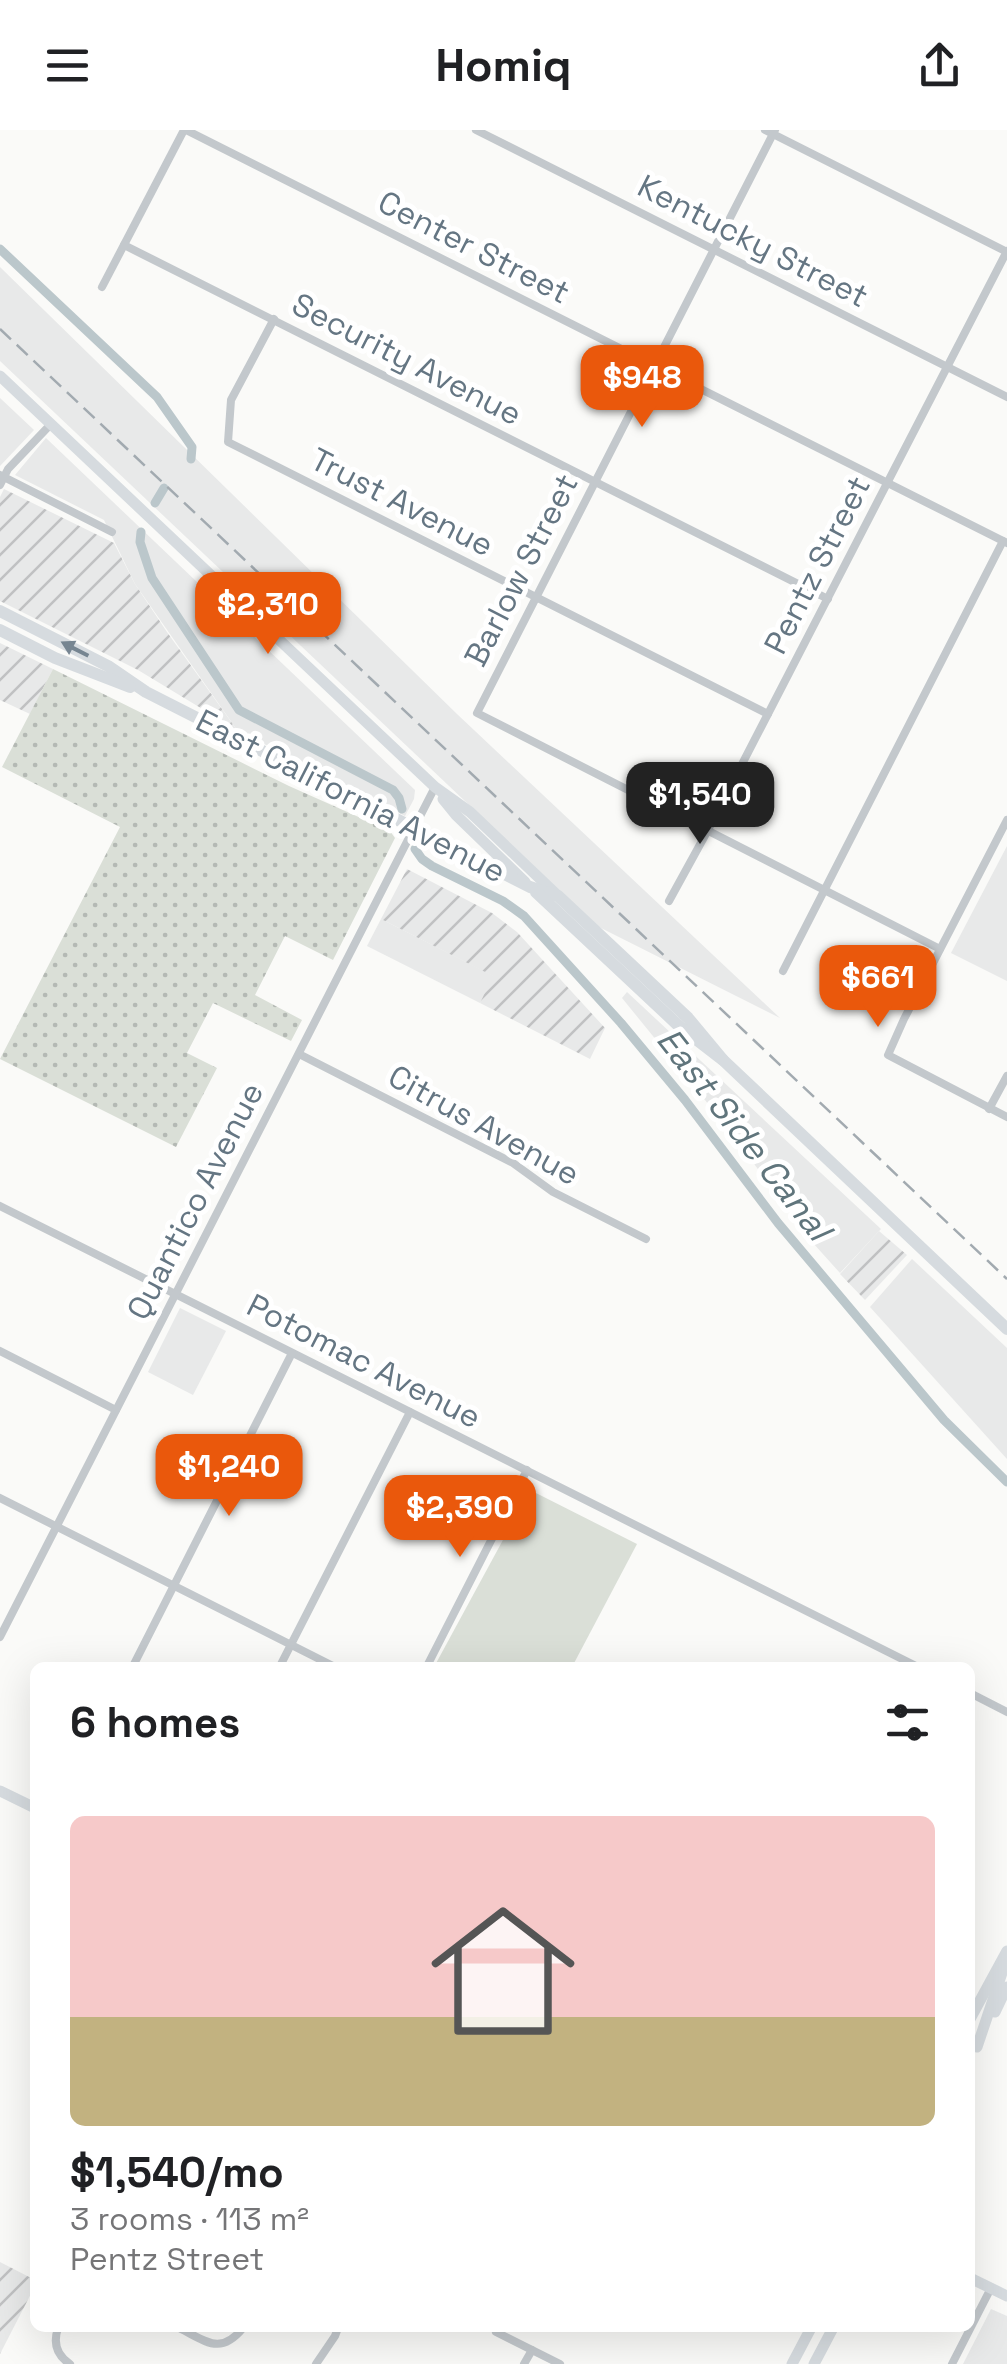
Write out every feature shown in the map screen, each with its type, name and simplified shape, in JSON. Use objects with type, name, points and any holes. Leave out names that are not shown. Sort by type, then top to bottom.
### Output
[{"type":"main road","points":[[0,376],[435,787],[470,812],[688,1018],[724,1060],[1007,1330]]},
{"type":"main road","name":"East California Avenue","points":[[0,611],[108,666],[146,692],[530,887],[558,896]]},
{"type":"main road","name":"East California Avenue","points":[[0,630],[100,677],[146,692]]},
{"type":"main road","points":[[435,787],[456,814],[530,887],[678,1026],[724,1060]]},
{"type":"main road","points":[[0,1790],[30,1805]]},
{"type":"main road","points":[[975,2011],[1004,1957]]},
{"type":"main road","points":[[976,2047],[1004,1973],[1004,1957]]},
{"type":"main road","points":[[976,2047],[1007,1988]]},
{"type":"main road","points":[[975,2280],[1007,2296]]},
{"type":"main road","points":[[792,2364],[809,2332]]},
{"type":"main road","points":[[814,2364],[831,2332]]},
{"type":"street","points":[[102,287],[185,130]]},
{"type":"street","name":"Center Street","points":[[185,130],[1005,542]]},
{"type":"street","name":"Kentucky Street","points":[[476,130],[1007,398]]},
{"type":"street","points":[[771,131],[1007,251]]},
{"type":"street","name":"Barlow Street","points":[[708,830],[477,713],[771,131]]},
{"type":"street","name":"Security Avenue","points":[[124,244],[828,598]]},
{"type":"street","name":"Pentz Street","points":[[669,902],[1007,251]]},
{"type":"street","name":"Trust Avenue","points":[[274,320],[231,400],[228,442],[768,714]]},
{"type":"street","points":[[51,424],[1,479],[112,532]]},
{"type":"street","points":[[783,971],[1005,542]]},
{"type":"street","name":"Quantico Avenue","points":[[0,1637],[435,787]]},
{"type":"street","points":[[1007,820],[888,1056],[1007,1117]]},
{"type":"street","points":[[708,830],[940,949]]},
{"type":"street","name":"Citrus Avenue","points":[[298,1054],[513,1163],[553,1192],[646,1239]]},
{"type":"street","points":[[990,1108],[1007,1076]]},
{"type":"street","name":"Potomac Avenue","points":[[0,1206],[908,1662]]},
{"type":"street","points":[[0,1352],[116,1410]]},
{"type":"street","points":[[135,1662],[292,1353]]},
{"type":"street","points":[[282,1662],[410,1412]]},
{"type":"street","points":[[429,1662],[527,1470]]},
{"type":"street","points":[[0,1498],[326,1662]]},
{"type":"street","points":[[975,1696],[1007,1712]]},
{"type":"street","points":[[975,2319],[991,2288]]},
{"type":"street","points":[[57,2332],[57,2350],[70,2364]]},
{"type":"street","points":[[187,2332],[222,2346],[239,2332]]},
{"type":"street","points":[[316,2364],[336,2332]]},
{"type":"street","points":[[496,2332],[560,2364]]},
{"type":"street","points":[[952,2364],[968,2332]]},
{"type":"street","points":[[524,2364],[532,2350]]},
{"type":"shaded area","points":[[0,267],[457,714],[780,1018],[597,926],[0,361]]},
{"type":"shaded area","points":[[0,398],[34,430],[0,466]]},
{"type":"shaded area","points":[[46,438],[415,790],[405,816],[237,730],[135,584],[104,520],[15,475]]},
{"type":"shaded area","points":[[4,489],[114,543],[135,584],[237,730],[138,670],[0,601],[0,497]]},
{"type":"shaded area","points":[[0,643],[53,669],[30,714],[0,700]]},
{"type":"shaded area","points":[[53,669],[289,786],[390,831],[395,838],[333,960],[285,936],[255,995],[302,1020],[291,1041],[213,1003],[187,1053],[217,1068],[176,1147],[0,1059],[120,827],[2,767]]},
{"type":"shaded area","points":[[1007,846],[1007,981],[951,953]]},
{"type":"shaded area","points":[[407,869],[492,913],[517,932],[605,1028],[590,1059],[480,1003],[493,976],[381,919]]},
{"type":"shaded area","points":[[381,919],[494,976],[480,1003],[367,946]]},
{"type":"shaded area","points":[[627,992],[881,1229],[840,1273],[622,998]]},
{"type":"shaded area","points":[[879,1231],[907,1255],[865,1300],[840,1274]]},
{"type":"shaded area","points":[[912,1259],[1007,1348],[1007,1459],[870,1307]]},
{"type":"shaded area","points":[[180,1308],[226,1331],[193,1395],[148,1372]]},
{"type":"shaded area","points":[[530,1490],[637,1544],[575,1662],[437,1662]]},
{"type":"shaded area","points":[[0,2262],[30,2277],[30,2296],[0,2354]]},
{"type":"shaded area","points":[[991,2309],[1007,2316],[1007,2364],[963,2364]]},
{"type":"waterway","name":"East Side Canal","points":[[0,249],[157,397],[192,447],[191,459]]},
{"type":"waterway","name":"East Side Canal","points":[[155,503],[164,488]]},
{"type":"waterway","name":"East Side Canal","points":[[141,532],[140,542],[152,578],[239,710],[393,790],[402,809]]},
{"type":"waterway","name":"East Side Canal","points":[[415,849],[432,866],[503,901],[524,916],[621,1023],[778,1223],[944,1420],[1007,1482]]},
{"type":"railway","points":[[0,329],[1007,1279]]}]
